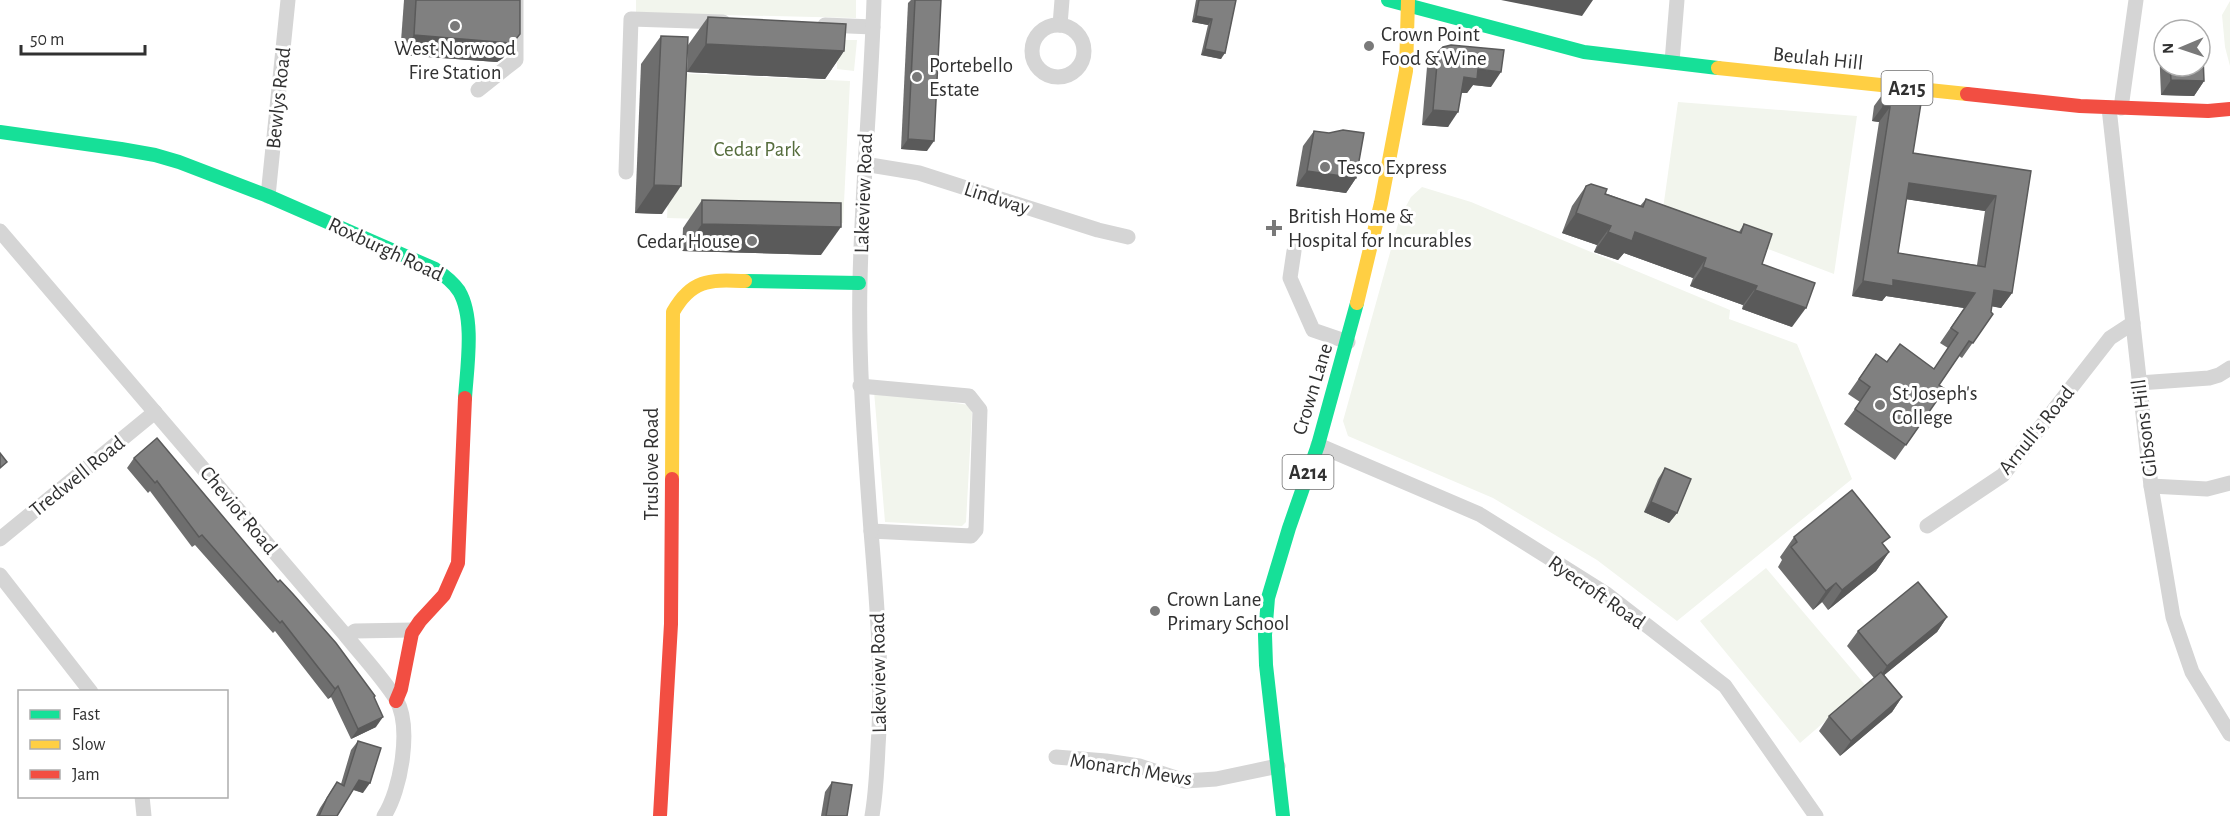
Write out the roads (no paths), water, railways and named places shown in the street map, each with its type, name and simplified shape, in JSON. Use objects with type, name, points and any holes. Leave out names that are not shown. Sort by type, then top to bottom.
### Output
[{"type":"main road","name":"A215","points":[[1388,0],[1408,3]]},
{"type":"main road","name":"Beulah Hill","points":[[1408,3],[1584,52],[1695,66],[2115,108],[2208,111],[2230,109]]},
{"type":"main road","name":"Crown Lane","points":[[1282,816],[1266,665],[1265,635],[1268,598],[1288,528],[1318,445],[1348,342],[1395,133],[1406,71],[1408,3]]},
{"type":"main road","name":"Roxburgh Road","points":[[0,132],[155,155],[210,172],[435,269],[455,284],[462,296],[467,313],[468,339],[458,563],[448,590],[413,630],[406,653],[403,688],[396,701]]},
{"type":"main road","name":"Truslove Road","points":[[660,816],[671,624],[673,312],[681,296],[695,285],[711,280],[860,283]]},
{"type":"street","name":"Bewlys Road","points":[[268,196],[288,0]]},
{"type":"street","points":[[478,90],[516,60],[516,0]]},
{"type":"street","name":"Lakeview Road","points":[[872,816],[876,798],[881,707],[879,627],[860,386],[860,283],[864,164],[874,0]]},
{"type":"street","points":[[1060,25],[1062,0]]},
{"type":"street","points":[[1672,62],[1677,0]]},
{"type":"street","name":"Gibsons Hill","points":[[2136,0],[2115,108],[2133,323],[2151,486],[2173,617],[2192,672],[2230,734]]},
{"type":"street","points":[[626,172],[631,20],[736,23]]},
{"type":"street","points":[[806,25],[873,27]]},
{"type":"street","name":"Lindway","points":[[864,164],[919,173],[1098,230],[1128,237]]},
{"type":"street","name":"Cheviot Road","points":[[0,231],[347,637],[396,701],[403,723],[402,754],[395,791],[384,816]]},
{"type":"street","points":[[1294,251],[1290,278],[1312,330],[1348,342]]},
{"type":"street","name":"Arnull's Road","points":[[1927,526],[2003,475],[2110,338],[2133,323]]},
{"type":"street","points":[[2139,383],[2209,378],[2230,368]]},
{"type":"street","points":[[860,386],[969,396],[980,410],[976,530],[971,536],[871,531]]},
{"type":"street","name":"Tredwell Road","points":[[0,539],[155,412]]},
{"type":"street","name":"Ryecroft Road","points":[[1318,445],[1479,514],[1605,593],[1725,686],[1816,816]]},
{"type":"street","points":[[2151,486],[2207,489],[2230,483]]},
{"type":"street","points":[[0,575],[90,690]]},
{"type":"street","points":[[347,637],[355,631],[413,630]]},
{"type":"street","name":"Monarch Mews","points":[[1056,757],[1139,766],[1185,781],[1216,779],[1278,766]]},
{"type":"street","points":[[142,798],[144,816]]},
{"type":"place","name":"West Norwood Fire Station","points":[[455,26]]},
{"type":"place","name":"Crown Point Food & Wine","points":[[1369,46]]},
{"type":"place","name":"Portebello Estate","points":[[917,77]]},
{"type":"place","name":"Tesco Express","points":[[1325,167]]},
{"type":"place","name":"British Home & Hospital for Incurables","points":[[1274,228]]},
{"type":"place","name":"Cedar House","points":[[752,241]]},
{"type":"place","name":"St Joseph's College","points":[[1880,405]]},
{"type":"place","name":"Crown Lane Primary School","points":[[1155,611]]},
{"type":"park label","name":"Cedar Park","points":[[757,149]]}]
